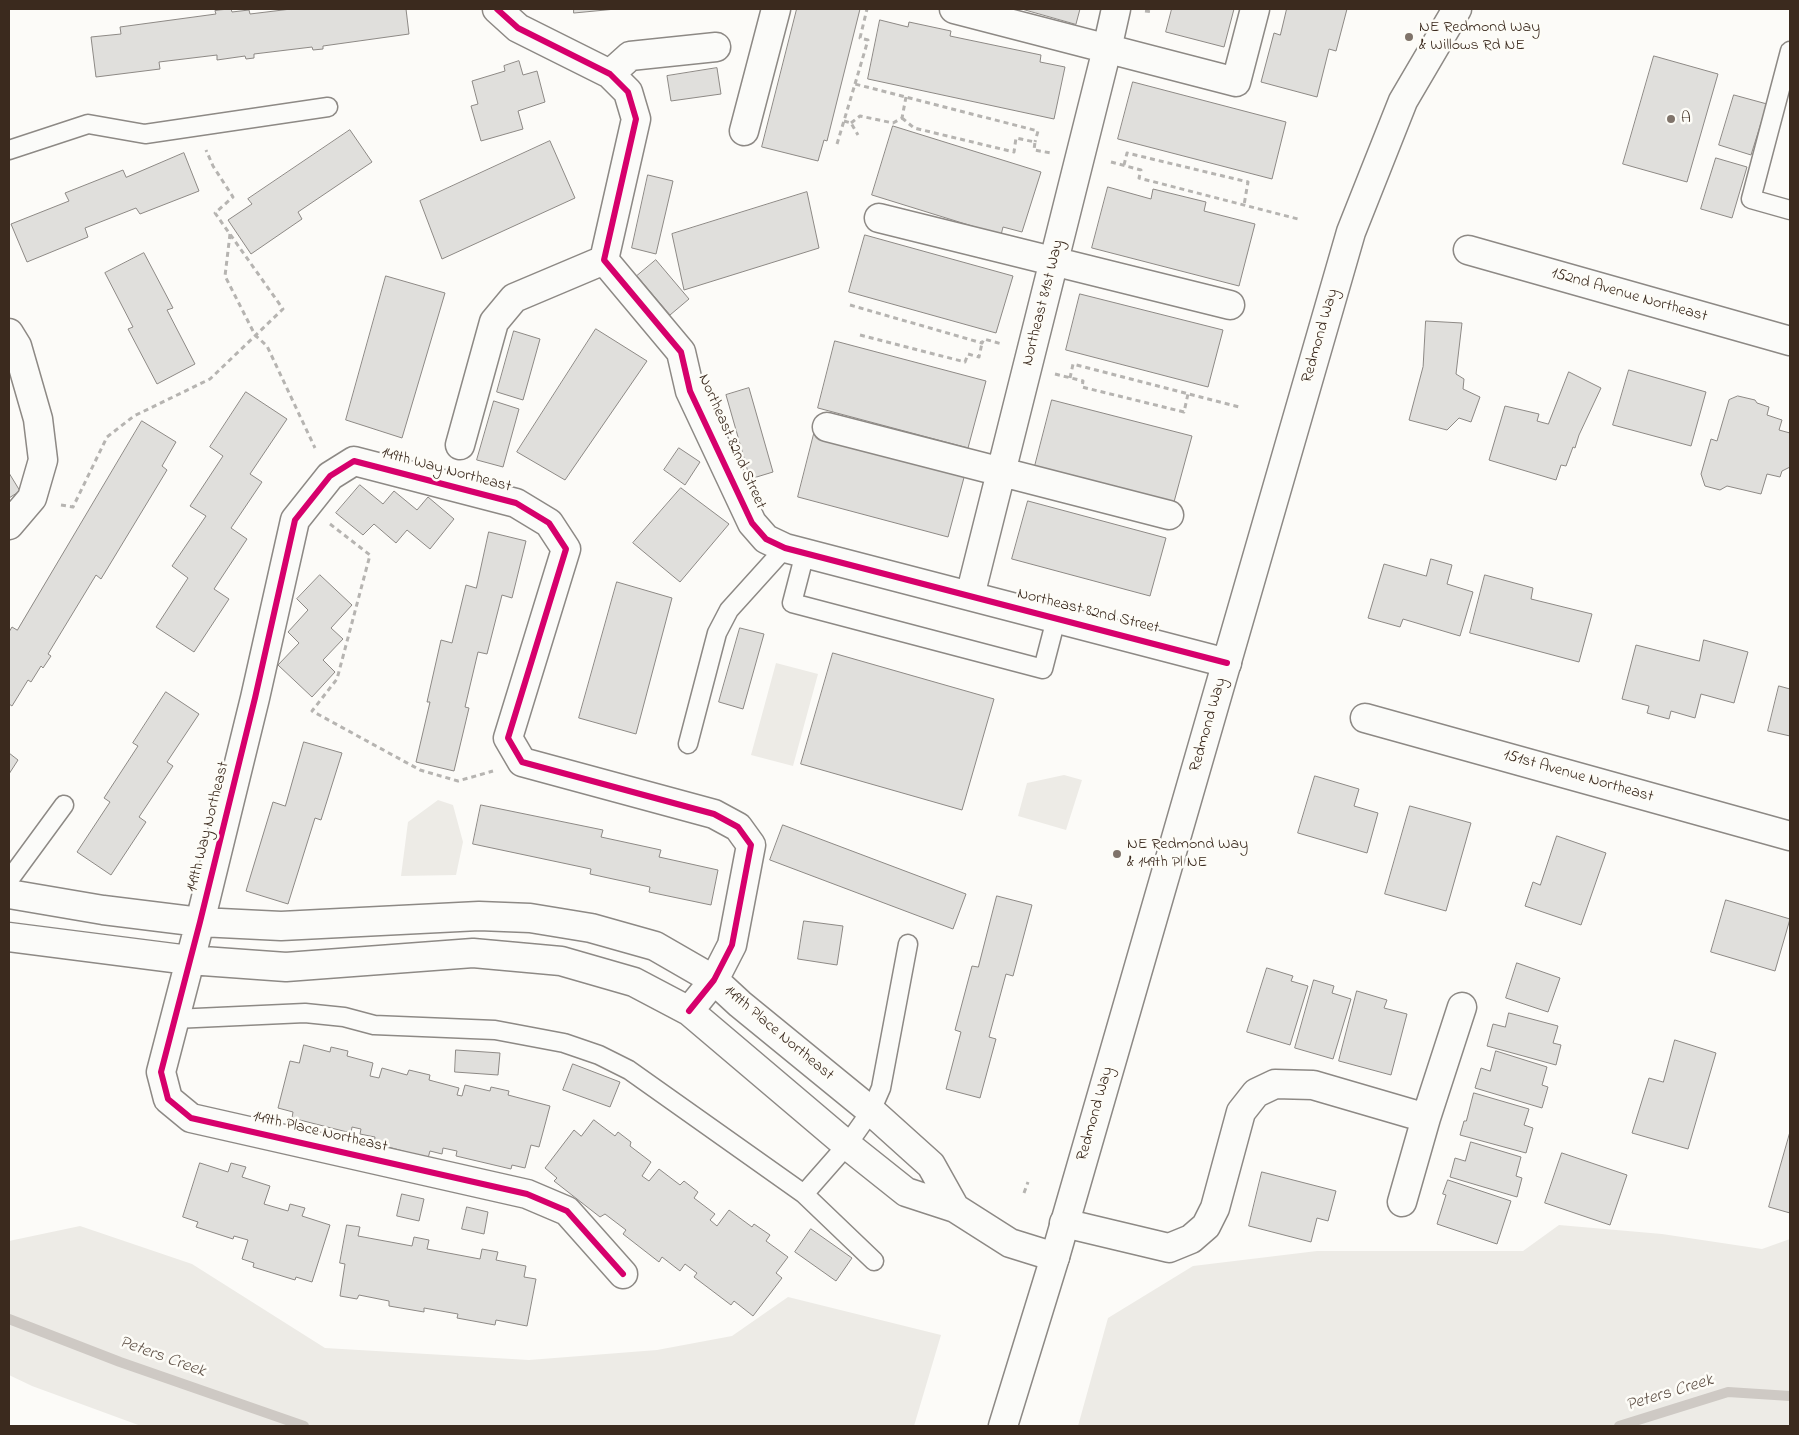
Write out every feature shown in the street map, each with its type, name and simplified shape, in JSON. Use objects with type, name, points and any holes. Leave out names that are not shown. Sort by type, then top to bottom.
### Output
[{"type":"street","points":[[460,445],[494,322],[514,298],[604,260],[636,119],[628,92],[610,74],[518,28],[497,9]]},
{"type":"street","points":[[744,131],[776,9]]},
{"type":"street","points":[[954,9],[1236,82],[1255,9]]},
{"type":"street","name":"Northeast 81st Way","points":[[970,596],[1108,49],[1116,9]]},
{"type":"street","name":"Redmond Way","points":[[1003,1426],[1055,1257],[1351,232],[1403,102],[1457,9]]},
{"type":"street","points":[[610,74],[630,56],[716,47]]},
{"type":"street","points":[[879,218],[1230,305]]},
{"type":"street","name":"152nd Avenue Northeast","points":[[1468,250],[1790,341]]},
{"type":"street","name":"Northeast 82nd Street","points":[[604,260],[681,352],[690,391],[752,524],[766,539],[795,550],[1227,662]]},
{"type":"street","points":[[9,333],[17,346],[38,419],[43,460],[32,498],[9,525]]},
{"type":"street","points":[[827,427],[1169,515]]},
{"type":"street","name":"149th Way Northeast","points":[[200,922],[255,698],[295,520],[330,476],[354,461],[516,503],[549,523],[566,550],[508,738],[522,762]]},
{"type":"street","name":"151st Avenue Northeast","points":[[1365,718],[1790,836]]},
{"type":"street","points":[[522,762],[714,814],[738,827],[751,845],[732,945],[714,980],[689,1010]]},
{"type":"street","name":"149th Place Northeast","points":[[9,894],[103,910],[200,922],[281,926],[479,916],[530,918],[591,928],[655,946],[714,980],[740,1004],[871,1111],[931,1165],[955,1208]]},
{"type":"street","name":"149th Place Northeast","points":[[200,922],[161,1072],[168,1099],[191,1118],[527,1194],[566,1211],[623,1274]]},
{"type":"street","name":"149th Place Northeast","points":[[9,937],[190,960],[286,966],[473,953],[561,960],[634,982],[689,1010],[846,1145],[906,1192],[955,1208],[1010,1243],[1055,1257]]},
{"type":"street","points":[[1402,1202],[1426,1118],[1462,1007]]},
{"type":"street","points":[[1064,1223],[1169,1248],[1191,1239],[1206,1226],[1215,1208],[1241,1112],[1256,1093],[1275,1084],[1312,1085],[1426,1118]]},
{"type":"lane","points":[[1790,51],[1751,199],[1790,210]]},
{"type":"lane","points":[[9,150],[88,124],[146,134],[328,107]]},
{"type":"lane","points":[[795,550],[792,603],[1043,669],[1056,618]]},
{"type":"lane","points":[[688,744],[718,633],[729,610],[795,550]]},
{"type":"lane","points":[[9,880],[64,805]]},
{"type":"lane","points":[[804,1194],[846,1145],[871,1111],[881,1088],[908,944]]},
{"type":"lane","points":[[174,1019],[305,1013],[344,1017],[374,1025],[495,1030],[564,1043],[599,1055],[629,1070],[804,1194],[874,1261]]},
{"type":"path","points":[[837,144],[868,40],[860,38],[867,9]]},
{"type":"path","points":[[855,84],[1038,131],[1034,150],[1052,153]]},
{"type":"path","points":[[902,118],[906,97]]},
{"type":"path","points":[[851,123],[860,116],[893,122],[902,118]]},
{"type":"path","points":[[902,118],[914,128],[1014,152],[1016,138],[1035,142]]},
{"type":"path","points":[[844,121],[851,123],[858,135]]},
{"type":"path","points":[[1124,165],[1127,153],[1248,182],[1244,205]]},
{"type":"path","points":[[1114,163],[1141,170],[1139,178],[1298,219]]},
{"type":"path","points":[[32,498],[73,507],[107,437],[134,416],[210,379],[283,309],[215,212],[233,198],[213,166]]},
{"type":"path","points":[[230,234],[225,276],[255,335],[267,346],[315,448]]},
{"type":"path","points":[[850,305],[982,343]]},
{"type":"path","points":[[860,335],[965,362],[968,354],[980,356],[984,339],[1002,344]]},
{"type":"path","points":[[1070,378],[1073,364],[1239,407]]},
{"type":"path","points":[[1056,374],[1084,381],[1082,387],[1184,412],[1188,394]]},
{"type":"path","points":[[328,523],[370,555],[337,679],[312,711],[420,770],[458,781],[522,762]]},
{"type":"path","points":[[1024,1193],[1028,1182]]},
{"type":"shaded area","points":[[776,663],[818,674],[793,766],[751,755]]},
{"type":"shaded area","points":[[1064,775],[1082,780],[1066,830],[1018,816],[1027,783]]},
{"type":"shaded area","points":[[438,800],[453,805],[463,842],[456,875],[401,876],[408,822]]},
{"type":"shaded area","points":[[1559,1225],[1662,1234],[1762,1249],[1790,1239],[1790,1426],[1078,1426],[1108,1318],[1193,1266],[1317,1251],[1523,1251]]},
{"type":"shaded area","points":[[80,1226],[192,1264],[325,1348],[529,1360],[657,1350],[732,1336],[788,1297],[941,1335],[914,1426],[141,1426],[32,1386],[9,1375],[9,1241]]},
{"type":"building","points":[[231,9],[232,12],[249,10],[250,14],[291,9],[406,9],[409,34],[323,46],[323,49],[313,50],[312,47],[254,54],[254,58],[246,59],[245,56],[217,60],[217,55],[159,62],[160,69],[96,77],[91,37],[121,34],[120,27],[216,14],[215,11]]},
{"type":"building","points":[[574,9],[616,9],[574,13]]},
{"type":"building","points":[[797,9],[860,9],[827,141],[824,140],[818,161],[762,147]]},
{"type":"building","points":[[1022,9],[1080,9],[1076,24]]},
{"type":"building","points":[[1172,9],[1234,9],[1224,47],[1166,32]]},
{"type":"building","points":[[1287,9],[1347,9],[1336,51],[1329,49],[1317,97],[1261,82],[1274,33],[1280,35]]},
{"type":"building","points":[[880,20],[908,27],[909,22],[951,31],[950,36],[1041,55],[1040,62],[1065,67],[1054,119],[868,79]]},
{"type":"building","name":"A","points":[[1654,56],[1718,74],[1687,182],[1623,164]]},
{"type":"building","points":[[519,61],[523,75],[537,71],[545,102],[518,111],[523,129],[481,141],[471,106],[478,104],[472,81],[505,71],[504,66]]},
{"type":"building","points":[[717,68],[721,94],[671,101],[667,76]]},
{"type":"building","points":[[1133,82],[1286,122],[1272,179],[1118,139]]},
{"type":"building","points":[[1734,95],[1767,104],[1751,155],[1719,145]]},
{"type":"building","points":[[893,126],[1041,172],[1022,232],[1003,227],[1001,235],[872,195]]},
{"type":"building","points":[[350,130],[372,162],[298,212],[302,219],[251,254],[228,220],[252,204],[248,199]]},
{"type":"building","points":[[550,141],[575,198],[442,259],[420,201]]},
{"type":"building","points":[[184,153],[199,191],[140,214],[136,208],[85,228],[88,237],[27,262],[11,224],[69,201],[65,193],[123,170],[126,177]]},
{"type":"building","points":[[1716,158],[1747,167],[1732,218],[1701,209]]},
{"type":"building","points":[[648,175],[673,181],[656,254],[632,248]]},
{"type":"building","points":[[1108,187],[1151,199],[1153,189],[1206,202],[1204,211],[1255,224],[1239,286],[1092,248]]},
{"type":"building","points":[[807,192],[819,248],[684,290],[672,234]]},
{"type":"building","points":[[865,235],[1013,276],[996,333],[849,292]]},
{"type":"building","points":[[144,253],[173,308],[167,310],[195,364],[157,384],[128,329],[133,327],[105,273]]},
{"type":"building","points":[[656,260],[689,299],[670,315],[637,276]]},
{"type":"building","points":[[386,276],[445,293],[402,438],[346,420]]},
{"type":"building","points":[[1080,294],[1223,330],[1208,387],[1066,350]]},
{"type":"building","points":[[1426,321],[1462,323],[1456,374],[1464,379],[1463,389],[1480,397],[1471,422],[1459,418],[1447,430],[1409,420],[1423,367]]},
{"type":"building","points":[[596,329],[647,361],[565,480],[517,452]]},
{"type":"building","points":[[514,331],[540,339],[523,400],[497,392]]},
{"type":"building","points":[[835,341],[986,381],[968,448],[818,408]]},
{"type":"building","points":[[1629,370],[1706,392],[1691,446],[1613,425]]},
{"type":"building","points":[[1569,372],[1601,388],[1575,448],[1573,447],[1566,466],[1561,465],[1556,480],[1489,460],[1505,406],[1539,414],[1537,421],[1548,424]]},
{"type":"building","points":[[749,388],[773,472],[750,479],[726,395]]},
{"type":"building","points":[[246,392],[287,419],[250,474],[262,482],[231,528],[247,539],[214,589],[229,599],[194,652],[156,627],[188,578],[172,566],[206,516],[190,506],[223,456],[210,447]]},
{"type":"building","points":[[1738,396],[1755,400],[1757,403],[1769,407],[1767,415],[1782,420],[1779,430],[1790,433],[1790,467],[1782,471],[1780,477],[1767,474],[1761,494],[1727,486],[1720,490],[1705,486],[1701,474],[1711,439],[1717,441],[1729,400]]},
{"type":"building","points":[[1052,400],[1192,436],[1174,502],[1035,466]]},
{"type":"building","points":[[494,401],[519,409],[503,467],[477,460]]},
{"type":"building","points":[[142,421],[176,442],[162,466],[167,470],[101,579],[96,575],[48,654],[51,656],[43,668],[41,666],[31,682],[28,680],[12,706],[9,704],[9,632],[12,627],[17,630]]},
{"type":"building","points":[[815,430],[966,470],[948,537],[798,497]]},
{"type":"building","points":[[679,448],[700,462],[685,485],[664,470]]},
{"type":"building","points":[[9,473],[20,491],[9,498]]},
{"type":"building","points":[[360,485],[383,504],[394,491],[417,510],[428,497],[454,519],[430,549],[407,530],[396,543],[374,524],[363,535],[336,513]]},
{"type":"building","points":[[681,488],[729,524],[680,582],[633,543]]},
{"type":"building","points":[[1028,501],[1166,538],[1150,596],[1012,559]]},
{"type":"building","points":[[489,532],[526,541],[512,598],[502,595],[487,654],[478,652],[465,707],[469,708],[454,771],[416,762],[430,702],[427,702],[441,640],[452,643],[466,585],[476,588]]},
{"type":"building","points":[[1431,559],[1452,565],[1447,584],[1473,592],[1460,636],[1403,619],[1400,627],[1368,618],[1384,564],[1426,576]]},
{"type":"building","points":[[320,575],[352,605],[331,628],[343,639],[323,660],[335,672],[312,697],[278,665],[299,643],[288,632],[308,610],[297,599]]},
{"type":"building","points":[[1485,575],[1533,588],[1531,599],[1592,614],[1579,662],[1470,633]]},
{"type":"building","points":[[617,582],[672,598],[636,734],[579,718]]},
{"type":"building","points":[[740,628],[764,634],[743,709],[719,702]]},
{"type":"building","points":[[1704,640],[1748,652],[1734,703],[1701,694],[1695,718],[1671,711],[1669,719],[1647,713],[1649,706],[1622,699],[1636,645],[1699,661]]},
{"type":"building","points":[[833,653],[994,699],[962,810],[801,764]]},
{"type":"building","points":[[1779,686],[1790,689],[1790,736],[1768,731]]},
{"type":"building","points":[[166,692],[199,714],[167,762],[173,766],[139,817],[146,822],[111,875],[77,852],[110,802],[104,798],[138,746],[133,743]]},
{"type":"building","points":[[304,742],[342,753],[321,820],[315,818],[288,904],[246,891],[273,802],[285,806]]},
{"type":"building","points":[[9,753],[18,760],[9,774]]},
{"type":"building","points":[[1315,776],[1359,789],[1354,806],[1378,813],[1367,853],[1298,833]]},
{"type":"building","points":[[481,805],[603,830],[601,837],[661,850],[659,857],[718,870],[711,905],[649,892],[650,887],[590,874],[591,869],[473,844]]},
{"type":"building","points":[[1410,806],[1471,823],[1446,911],[1385,894]]},
{"type":"building","points":[[783,825],[966,894],[953,929],[770,860]]},
{"type":"building","points":[[1557,836],[1606,853],[1581,925],[1525,906],[1533,882],[1540,885]]},
{"type":"building","points":[[997,896],[1032,905],[1013,976],[1006,974],[989,1037],[996,1039],[980,1098],[946,1089],[961,1032],[955,1030],[972,966],[978,967]]},
{"type":"building","points":[[1726,900],[1790,919],[1775,971],[1711,952]]},
{"type":"building","points":[[804,921],[843,926],[837,965],[798,959]]},
{"type":"building","points":[[1517,963],[1560,978],[1548,1012],[1506,998]]},
{"type":"building","points":[[1267,968],[1293,976],[1291,981],[1308,986],[1290,1045],[1247,1032]]},
{"type":"building","points":[[1314,980],[1334,986],[1332,993],[1351,999],[1333,1059],[1295,1048]]},
{"type":"building","points":[[1357,991],[1387,1000],[1384,1008],[1407,1014],[1391,1075],[1339,1061]]},
{"type":"building","points":[[1509,1013],[1558,1026],[1553,1043],[1561,1045],[1556,1065],[1487,1046],[1493,1024],[1505,1027]]},
{"type":"building","points":[[1675,1040],[1716,1053],[1688,1149],[1632,1133],[1649,1078],[1663,1082]]},
{"type":"building","points":[[304,1045],[330,1052],[331,1047],[348,1051],[347,1056],[373,1063],[370,1076],[379,1078],[382,1068],[407,1075],[409,1070],[430,1075],[429,1080],[459,1088],[457,1095],[462,1096],[465,1085],[490,1091],[491,1087],[509,1091],[508,1095],[550,1106],[539,1147],[531,1145],[525,1168],[512,1165],[511,1169],[456,1156],[457,1151],[443,1148],[442,1154],[430,1151],[428,1158],[374,1143],[375,1137],[360,1134],[361,1129],[352,1127],[351,1133],[292,1118],[293,1112],[278,1108],[290,1061],[299,1063]]},
{"type":"building","points":[[456,1050],[500,1053],[498,1075],[455,1072]]},
{"type":"building","points":[[1496,1051],[1547,1067],[1542,1085],[1548,1087],[1542,1108],[1475,1088],[1481,1068],[1490,1071]]},
{"type":"building","points":[[573,1064],[620,1082],[610,1107],[563,1090]]},
{"type":"building","points":[[1474,1093],[1529,1109],[1524,1125],[1533,1128],[1526,1153],[1460,1135]]},
{"type":"building","points":[[594,1120],[615,1136],[618,1132],[631,1142],[630,1146],[651,1162],[642,1176],[649,1181],[659,1169],[680,1185],[684,1181],[698,1192],[694,1198],[715,1214],[710,1220],[717,1226],[729,1210],[752,1227],[754,1224],[770,1235],[766,1241],[788,1257],[776,1273],[782,1278],[753,1316],[734,1301],[731,1305],[694,1277],[697,1273],[685,1264],[680,1271],[662,1257],[659,1262],[623,1234],[626,1230],[605,1214],[600,1217],[554,1181],[557,1178],[545,1168],[574,1130],[581,1136]]},
{"type":"building","points":[[1790,1132],[1790,1213],[1769,1207]]},
{"type":"building","points":[[1471,1142],[1521,1157],[1516,1176],[1522,1178],[1517,1197],[1450,1177],[1455,1158],[1465,1161]]},
{"type":"building","points":[[1562,1153],[1627,1175],[1610,1225],[1545,1203]]},
{"type":"building","points":[[200,1163],[228,1172],[231,1163],[246,1167],[242,1177],[270,1186],[264,1204],[288,1211],[290,1204],[305,1208],[302,1216],[330,1225],[312,1282],[296,1277],[295,1280],[253,1267],[254,1263],[242,1259],[248,1240],[234,1236],[233,1239],[196,1227],[198,1222],[183,1217]]},
{"type":"building","points":[[1262,1172],[1336,1191],[1328,1221],[1317,1218],[1311,1242],[1249,1226]]},
{"type":"building","points":[[1448,1180],[1511,1201],[1497,1244],[1437,1224],[1446,1195],[1443,1194]]},
{"type":"building","points":[[402,1194],[424,1199],[419,1221],[397,1216]]},
{"type":"building","points":[[467,1207],[488,1212],[484,1234],[462,1229]]},
{"type":"building","points":[[347,1225],[360,1227],[358,1236],[412,1246],[414,1237],[429,1240],[427,1249],[480,1259],[482,1249],[498,1252],[496,1260],[526,1266],[524,1277],[536,1279],[527,1326],[496,1320],[495,1325],[457,1318],[458,1314],[424,1308],[424,1312],[389,1306],[389,1301],[359,1295],[357,1299],[340,1296],[345,1264],[340,1263]]},
{"type":"building","points":[[811,1229],[852,1258],[836,1281],[795,1252]]},
{"type":"waterway","name":"Peters Creek","points":[[9,1319],[120,1362],[304,1426]]},
{"type":"waterway","name":"Peters Creek","points":[[1619,1426],[1728,1392],[1790,1396]]},
{"type":"cycle path","points":[[497,9],[518,28],[610,74],[628,92],[636,119],[604,260],[681,352],[690,391],[752,523],[766,539],[785,548],[1227,663]]},
{"type":"cycle path","points":[[623,1274],[567,1211],[527,1194],[191,1118],[168,1099],[161,1072],[255,698],[295,520],[330,476],[354,461],[516,503],[549,523],[566,549],[508,738],[522,762],[714,814],[738,827],[751,845],[732,945],[714,980],[689,1011]]},
{"type":"place","name":"NE Redmond Way & Willows Rd NE","points":[[1409,37]]},
{"type":"place","name":"A","points":[[1671,119]]},
{"type":"place","name":"NE Redmond Way & 149th Pl NE","points":[[1117,854]]}]
